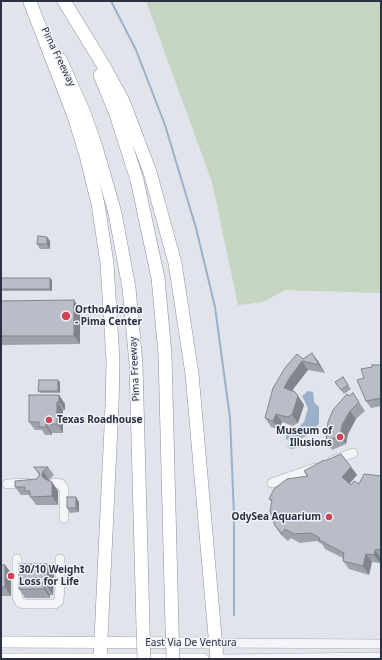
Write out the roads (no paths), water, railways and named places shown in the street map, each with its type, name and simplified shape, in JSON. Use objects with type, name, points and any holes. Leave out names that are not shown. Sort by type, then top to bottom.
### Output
[{"type":"highway","points":[[30,1],[74,116],[86,155],[98,204],[107,263],[112,354],[112,406],[100,659]]},
{"type":"highway","name":"Pima Freeway","points":[[30,1],[52,41],[84,113],[107,185],[123,249],[129,288],[136,364],[144,659]]},
{"type":"highway","points":[[64,1],[85,41],[116,114],[137,180],[153,249],[162,317],[165,354],[173,659]]},
{"type":"highway","points":[[64,1],[105,68],[123,102],[152,178],[175,264],[192,374],[218,659]]},
{"type":"main road","name":"East Via De Ventura","points":[[1,642],[217,643]]},
{"type":"main road","name":"East Via De Ventura","points":[[1,658],[202,659]]},
{"type":"street","points":[[272,483],[354,453]]},
{"type":"street","points":[[7,484],[33,483]]},
{"type":"street","points":[[54,483],[61,484],[64,489],[64,518]]},
{"type":"street","points":[[17,559],[17,597],[20,602],[26,604],[55,604],[59,599],[60,559]]},
{"type":"street","name":"East Via De Ventura","points":[[217,643],[381,644]]},
{"type":"street","name":"East Via De Ventura","points":[[218,659],[381,657]]},
{"type":"water","points":[[308,391],[313,392],[314,402],[319,407],[319,423],[313,433],[302,438],[304,442],[301,447],[291,449],[287,446],[292,442],[286,439],[286,434],[291,429],[299,427],[304,422],[308,408],[302,396]]},
{"type":"waterway","points":[[111,1],[136,50],[165,125],[196,228],[215,307],[230,418],[234,515],[234,615]]},
{"type":"place","name":"OrthoArizona - Pima Center","points":[[66,316]]},
{"type":"place","name":"Texas Roadhouse","points":[[49,420]]},
{"type":"place","name":"Museum of Illusions","points":[[340,437]]},
{"type":"place","name":"OdySea Aquarium","points":[[329,517]]},
{"type":"place","name":"30/10 Weight Loss for Life","points":[[11,576]]}]
